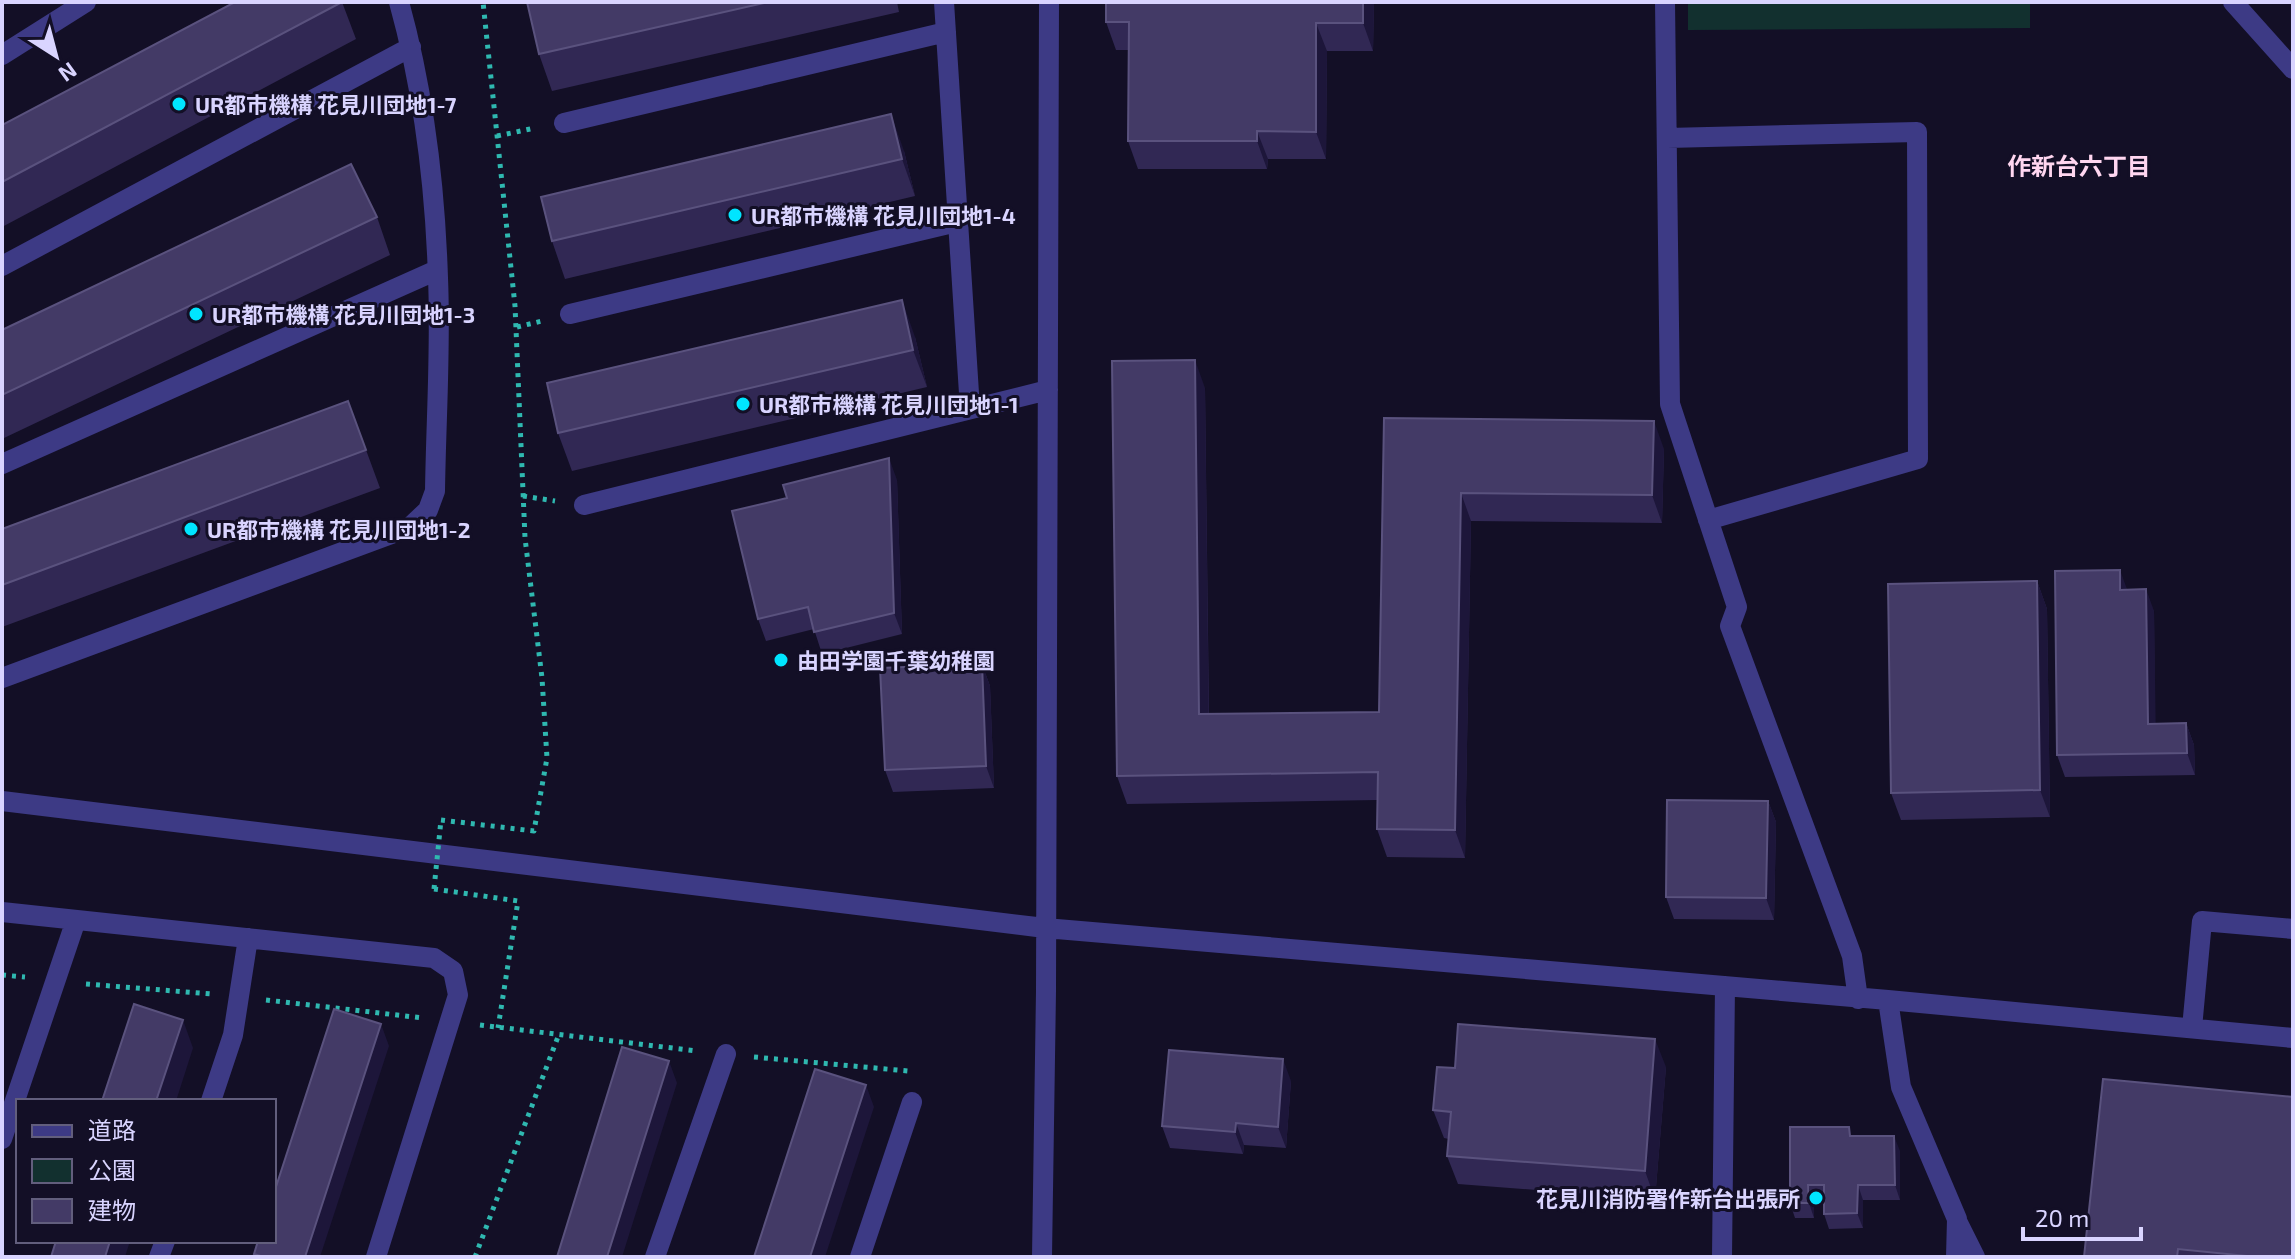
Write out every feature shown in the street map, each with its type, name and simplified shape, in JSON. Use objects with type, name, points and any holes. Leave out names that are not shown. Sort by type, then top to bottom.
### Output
[{"type":"street","points":[[2,55],[86,2]]},
{"type":"street","points":[[2,678],[410,527],[428,510],[435,491],[437,270],[429,152],[411,47],[399,2]]},
{"type":"street","points":[[944,2],[970,409]]},
{"type":"street","points":[[1042,1257],[1049,2]]},
{"type":"street","points":[[1665,2],[1670,404],[1737,607],[1730,626],[1852,956],[1858,999]]},
{"type":"street","points":[[2233,2],[2293,69]]},
{"type":"street","points":[[564,123],[946,32]]},
{"type":"street","points":[[2,266],[411,47]]},
{"type":"street","points":[[1667,138],[1917,132],[1918,459],[1708,520]]},
{"type":"street","points":[[570,314],[957,222]]},
{"type":"street","points":[[2,464],[437,270]]},
{"type":"street","points":[[584,505],[1048,390]]},
{"type":"street","points":[[2,801],[1045,928],[2293,1038]]},
{"type":"street","points":[[2,912],[434,958],[453,971],[458,995],[376,1257]]},
{"type":"street","points":[[2,1139],[76,920]]},
{"type":"street","points":[[2192,1028],[2202,921],[2293,929]]},
{"type":"street","points":[[212,1099],[233,1035],[248,938]]},
{"type":"street","points":[[1722,1257],[1725,986]]},
{"type":"street","points":[[1888,1000],[1901,1087],[1975,1257]]},
{"type":"street","points":[[655,1257],[726,1054]]},
{"type":"street","points":[[860,1257],[912,1102]]},
{"type":"street","points":[[1956,1257],[1957,1219]]},
{"type":"path","points":[[483,2],[515,306],[525,538],[542,678],[547,758],[534,831],[441,820],[434,889],[518,901],[498,1028]]},
{"type":"path","points":[[497,136],[564,123]]},
{"type":"path","points":[[475,1257],[559,1034]]},
{"type":"green space","points":[[1688,2],[2030,2],[2030,28],[1688,30]]},
{"type":"building","points":[[235,2],[342,2],[2,182],[2,125]]},
{"type":"building","points":[[527,2],[768,2],[539,54]]},
{"type":"building","points":[[1106,2],[1363,2],[1363,23],[1316,23],[1316,132],[1257,131],[1257,141],[1128,141],[1129,22],[1106,22]]},
{"type":"building","points":[[891,114],[902,159],[552,241],[541,197]]},
{"type":"building","points":[[351,164],[377,217],[2,395],[2,330]]},
{"type":"building","points":[[902,300],[913,350],[558,433],[547,383]]},
{"type":"building","points":[[1195,360],[1199,714],[1379,712],[1384,418],[1654,421],[1652,495],[1461,493],[1455,830],[1377,829],[1378,772],[1117,776],[1112,361]]},
{"type":"building","points":[[348,401],[366,450],[2,585],[2,529]]},
{"type":"building","points":[[889,458],[894,613],[814,632],[808,607],[758,619],[732,511],[787,498],[783,485]]},
{"type":"building","points":[[2120,570],[2120,590],[2146,589],[2148,724],[2186,723],[2187,753],[2057,755],[2055,571]]},
{"type":"building","points":[[2037,581],[2040,790],[1891,793],[1888,584]]},
{"type":"building","points":[[982,664],[986,766],[885,770],[880,668]]},
{"type":"building","points":[[1667,800],[1768,801],[1766,898],[1666,897]]},
{"type":"building","points":[[134,1004],[183,1020],[157,1099],[103,1099]]},
{"type":"building","points":[[334,1009],[381,1024],[305,1257],[264,1257],[254,1254],[257,1243],[276,1243],[276,1187]]},
{"type":"building","points":[[1458,1024],[1655,1039],[1645,1171],[1447,1156],[1451,1112],[1433,1110],[1437,1067],[1455,1068]]},
{"type":"building","points":[[622,1047],[669,1061],[607,1257],[557,1257]]},
{"type":"building","points":[[1169,1050],[1283,1059],[1278,1127],[1236,1123],[1235,1132],[1162,1126]]},
{"type":"building","points":[[815,1069],[866,1085],[810,1257],[754,1257]]},
{"type":"building","points":[[2103,1079],[2293,1097],[2293,1257],[2257,1257],[2178,1249],[2177,1257],[2084,1257]]},
{"type":"building","points":[[1790,1127],[1849,1127],[1850,1136],[1894,1136],[1895,1185],[1858,1185],[1857,1213],[1824,1214],[1824,1185],[1808,1185],[1809,1203],[1790,1203]]},
{"type":"building","points":[[55,1243],[109,1243],[105,1257],[51,1257]]},
{"type":"place","name":"UR都市機構 花見川団地1-7","points":[[179,104]]},
{"type":"place","name":"UR都市機構 花見川団地1-4","points":[[735,215]]},
{"type":"place","name":"UR都市機構 花見川団地1-3","points":[[196,314]]},
{"type":"place","name":"UR都市機構 花見川団地1-1","points":[[743,404]]},
{"type":"place","name":"UR都市機構 花見川団地1-2","points":[[191,529]]},
{"type":"place","name":"由田学園千葉幼稚園","points":[[781,660]]},
{"type":"place","name":"花見川消防署作新台出張所","points":[[1816,1198]]},
{"type":"district","name":"作新台六丁目","points":[[2079,165]]}]
